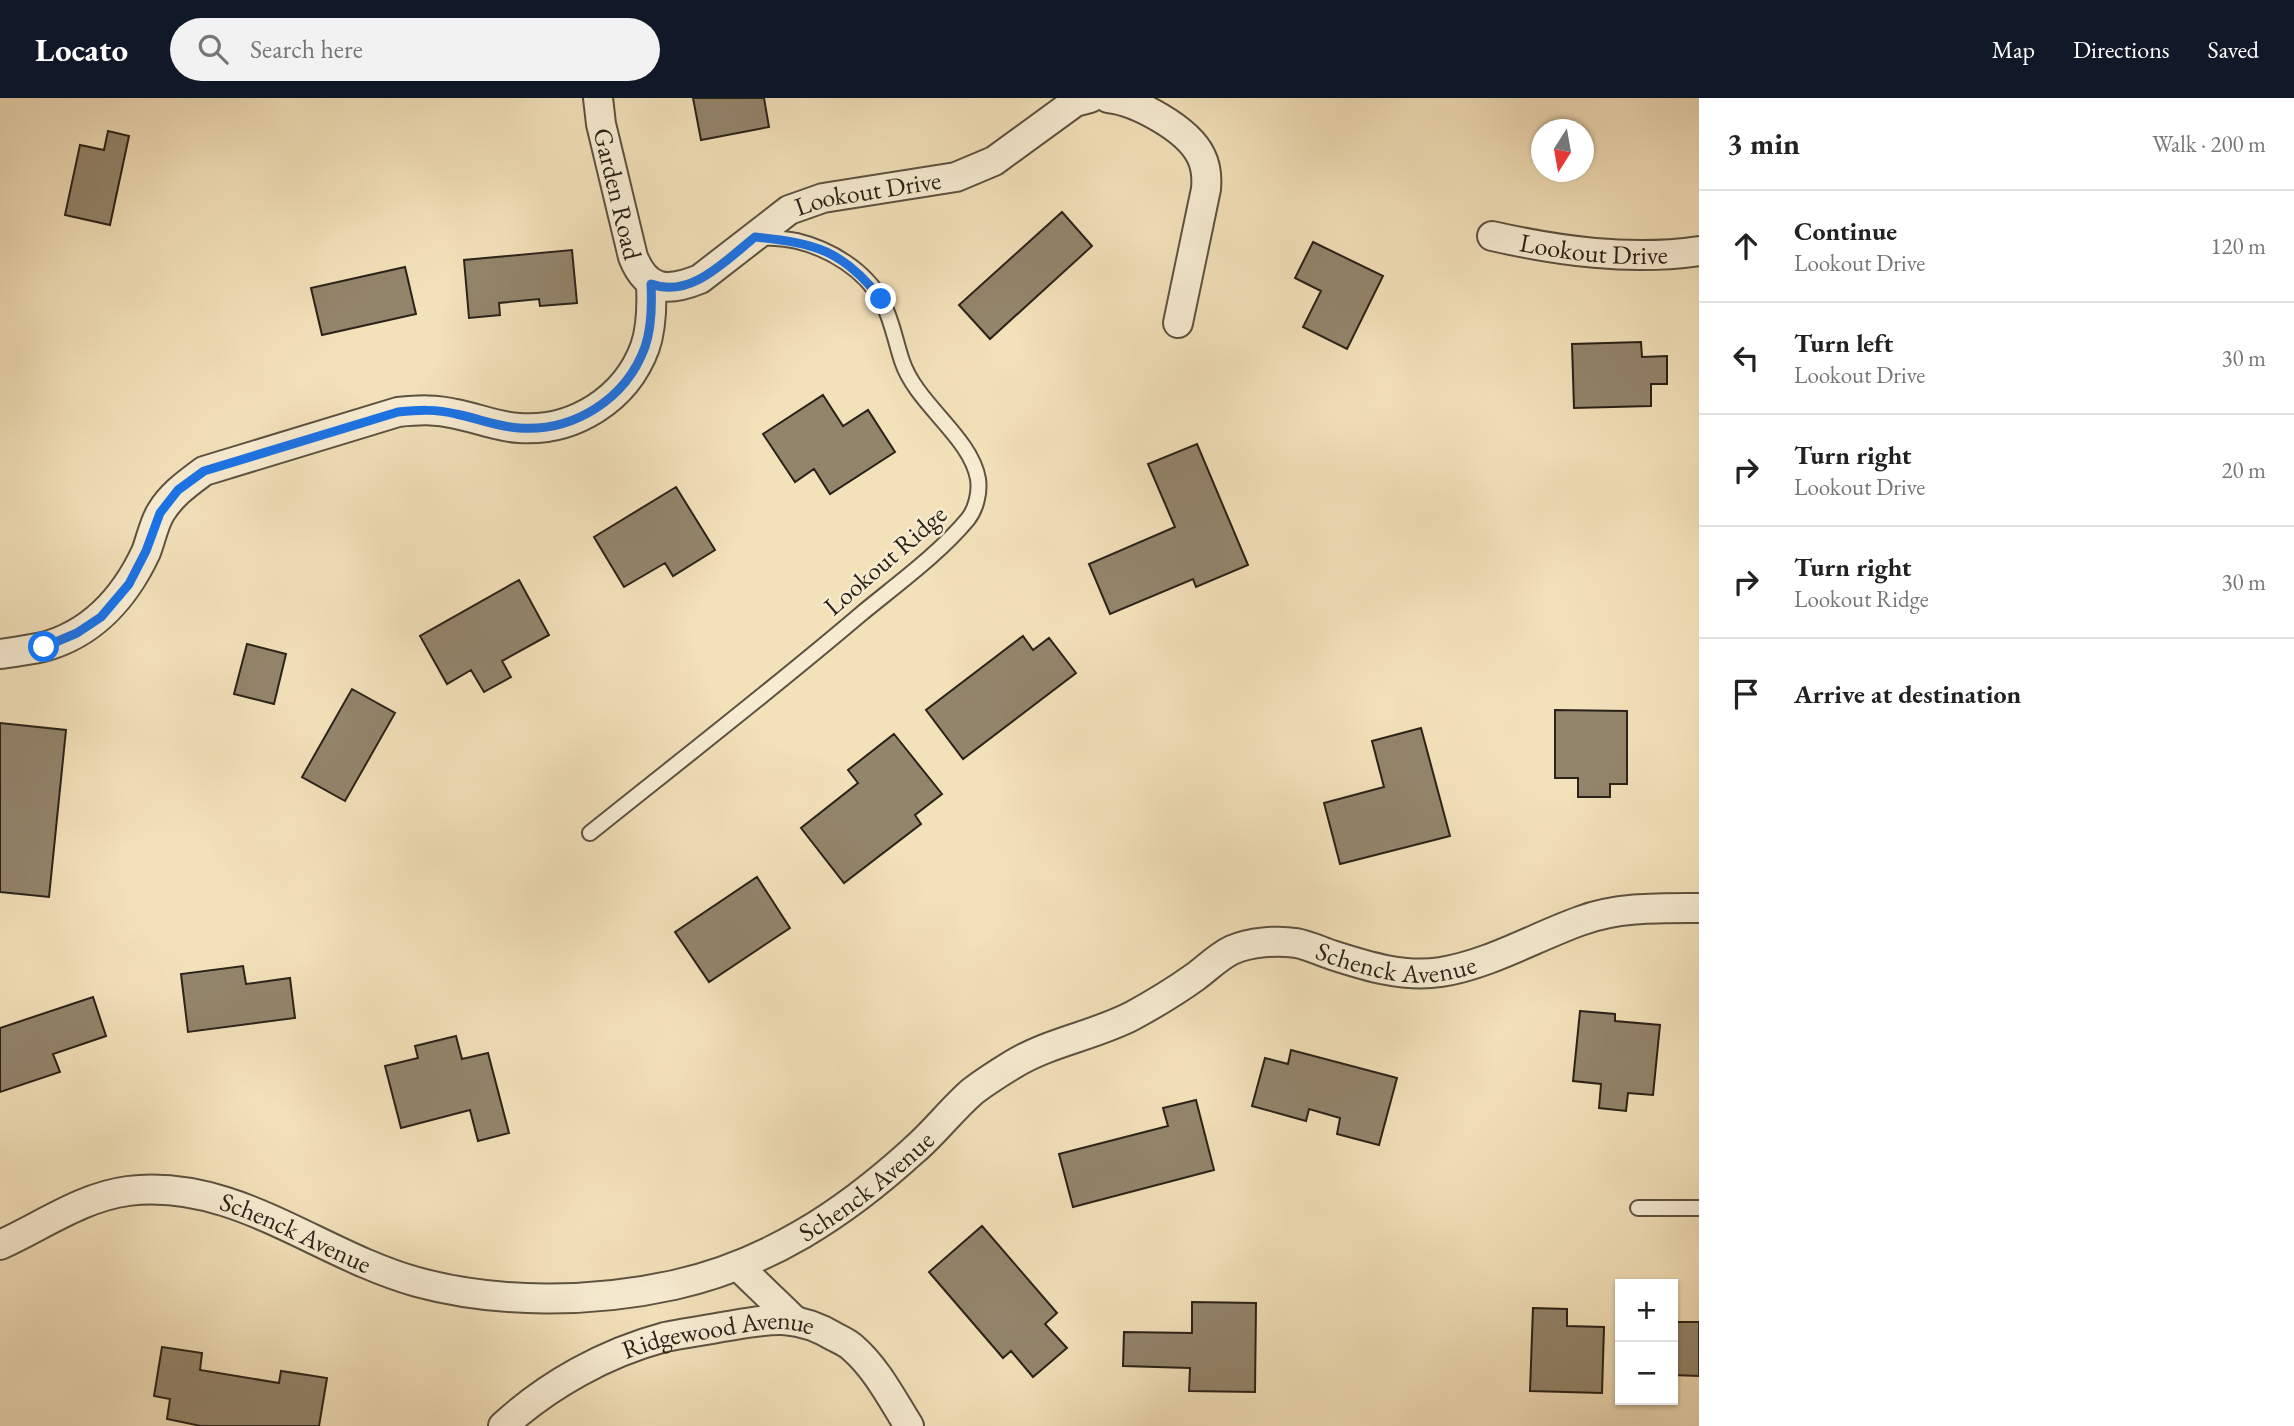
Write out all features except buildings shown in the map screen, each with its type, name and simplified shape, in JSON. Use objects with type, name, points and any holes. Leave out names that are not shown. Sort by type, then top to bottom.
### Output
[{"type":"street","name":"Garden Road","points":[[598,98],[601,124],[633,257],[638,270],[651,284]]},
{"type":"street","name":"Lookout Drive","points":[[651,284],[661,287],[683,286],[700,279],[789,210],[822,198],[956,177],[994,161],[1075,102],[1090,98]]},
{"type":"street","points":[[1108,98],[1156,115],[1187,138],[1201,156],[1207,176],[1206,189],[1178,323]]},
{"type":"street","name":"Lookout Drive","points":[[1492,236],[1564,251],[1634,255],[1699,251]]},
{"type":"street","points":[[0,654],[44,647],[77,633],[101,617],[129,584],[146,551],[160,513],[178,490],[204,471],[398,412],[425,409],[516,428],[542,428],[574,421],[597,408],[622,386],[644,349],[652,303],[651,284]]},
{"type":"street","name":"Schenck Avenue","points":[[0,1245],[87,1202],[127,1191],[168,1190],[222,1199],[259,1213],[340,1253],[403,1277],[466,1292],[534,1299],[606,1297],[674,1285],[740,1267],[797,1238],[858,1198],[915,1149],[974,1090],[1015,1063],[1055,1044],[1119,1022],[1163,1000],[1232,950],[1267,942],[1296,943],[1363,965],[1410,973],[1437,973],[1478,964],[1584,919],[1628,909],[1699,908]]},
{"type":"street","points":[[740,1267],[793,1319]]},
{"type":"street","name":"Ridgewood Avenue","points":[[503,1426],[529,1402],[561,1382],[628,1349],[666,1337],[768,1320],[793,1319],[826,1331],[853,1347],[879,1377],[909,1426]]},
{"type":"lane","name":"Lookout Ridge","points":[[590,833],[803,664],[904,578],[969,518],[976,503],[978,478],[970,457],[918,392],[902,363],[893,328],[881,299],[862,274],[831,253],[797,241],[755,237]]},
{"type":"lane","points":[[1637,1208],[1699,1208]]},
{"type":"route","points":[[44,647],[77,633],[101,617],[129,584],[146,551],[160,513],[178,490],[204,471],[398,412],[425,409],[516,428],[542,428],[574,421],[597,408],[622,386],[644,349],[649,333],[651,284],[661,287],[683,286],[700,279],[755,237],[797,241],[831,253],[862,274],[881,299]]}]
